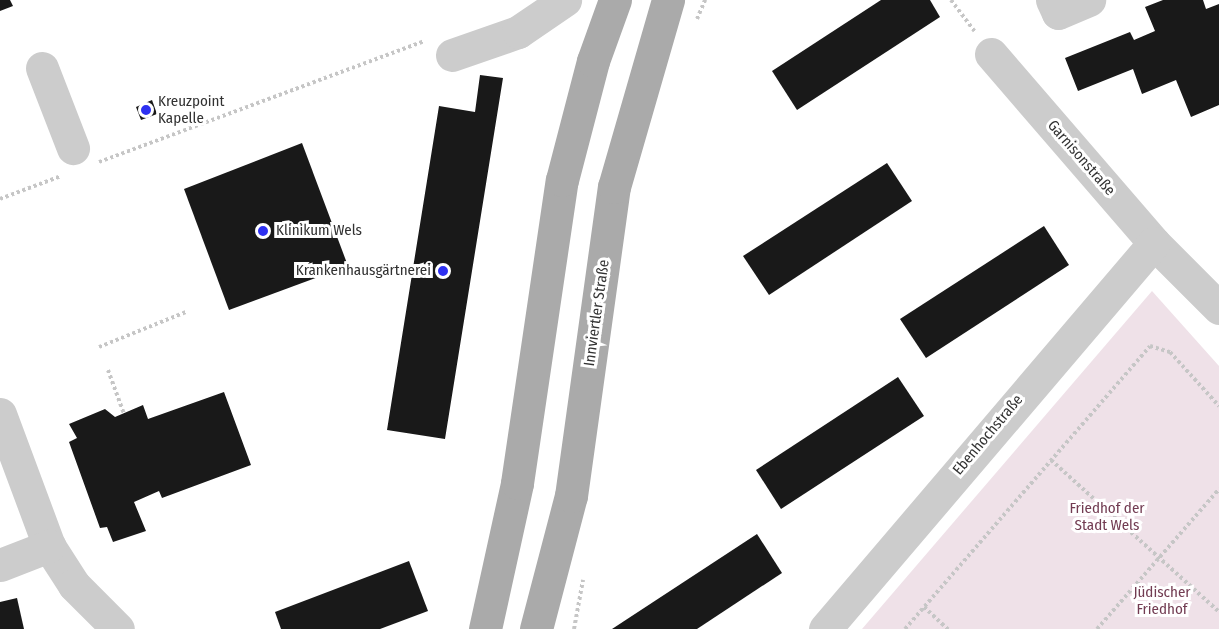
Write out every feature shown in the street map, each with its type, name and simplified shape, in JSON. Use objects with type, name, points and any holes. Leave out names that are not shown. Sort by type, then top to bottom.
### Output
[{"type":"main road","points":[[485,629],[518,483],[562,180],[593,61],[615,0]]},
{"type":"main road","name":"Innviertler Straße","points":[[536,629],[571,496],[614,187],[668,0]]},
{"type":"street","points":[[439,47],[518,32],[565,0]]},
{"type":"street","points":[[1052,0],[1058,13],[1089,0]]},
{"type":"street","name":"Garnisonstraße","points":[[991,54],[1154,243],[1219,308]]},
{"type":"street","points":[[42,68],[76,163]]},
{"type":"street","name":"Ebenhochstraße","points":[[825,629],[1154,243]]},
{"type":"street","points":[[0,414],[49,546],[74,585],[118,629]]},
{"type":"street","points":[[0,565],[49,546]]},
{"type":"path","points":[[694,27],[705,0]]},
{"type":"path","points":[[951,0],[991,54]]},
{"type":"path","points":[[0,199],[76,163],[439,47]]},
{"type":"path","points":[[99,347],[186,312]]},
{"type":"path","points":[[905,629],[1150,345],[1170,352],[1219,406]]},
{"type":"path","points":[[108,370],[124,414]]},
{"type":"path","points":[[1051,460],[1219,612]]},
{"type":"path","points":[[1097,629],[1219,489]]},
{"type":"path","points":[[574,629],[585,572]]},
{"type":"path","points":[[924,607],[948,629]]},
{"type":"green space","name":"Friedhof der Stadt Wels","points":[[1152,291],[1219,366],[1219,629],[862,629]]},
{"type":"building","points":[[0,0],[10,0],[13,6],[0,11]]},
{"type":"building","points":[[881,0],[930,0],[940,17],[797,110],[772,71]]},
{"type":"building","points":[[1163,0],[1203,0],[1206,9],[1219,4],[1219,105],[1191,117],[1176,80],[1142,94],[1133,69],[1078,91],[1065,58],[1130,32],[1134,40],[1155,31],[1145,7]]},
{"type":"building","name":"Krankenhausgärtnerei","points":[[480,75],[503,78],[445,439],[387,430],[439,106],[475,112]]},
{"type":"building","name":"Kreuzpoint Kapelle","points":[[152,100],[157,114],[141,120],[136,107]]},
{"type":"building","points":[[302,143],[348,266],[229,310],[184,189]]},
{"type":"building","points":[[887,163],[912,201],[769,295],[743,256]]},
{"type":"building","points":[[1044,226],[1069,265],[926,358],[900,319]]},
{"type":"building","points":[[898,377],[924,416],[781,509],[756,470]]},
{"type":"building","points":[[224,392],[251,465],[162,498],[159,491],[134,502],[146,531],[113,542],[107,527],[100,528],[69,442],[77,438],[69,424],[105,409],[115,417],[143,405],[148,419]]},
{"type":"building","points":[[757,534],[782,573],[697,629],[612,629]]},
{"type":"building","points":[[409,561],[428,611],[380,629],[281,629],[275,612]]},
{"type":"building","points":[[17,598],[24,629],[0,629],[0,602]]},
{"type":"place","name":"Kreuzpoint Kapelle","points":[[146,110]]},
{"type":"place","name":"Klinikum Wels","points":[[263,231]]},
{"type":"place","name":"Krankenhausgärtnerei","points":[[443,271]]},
{"type":"park label","name":"Jüdischer Friedhof","points":[[1162,600]]}]
